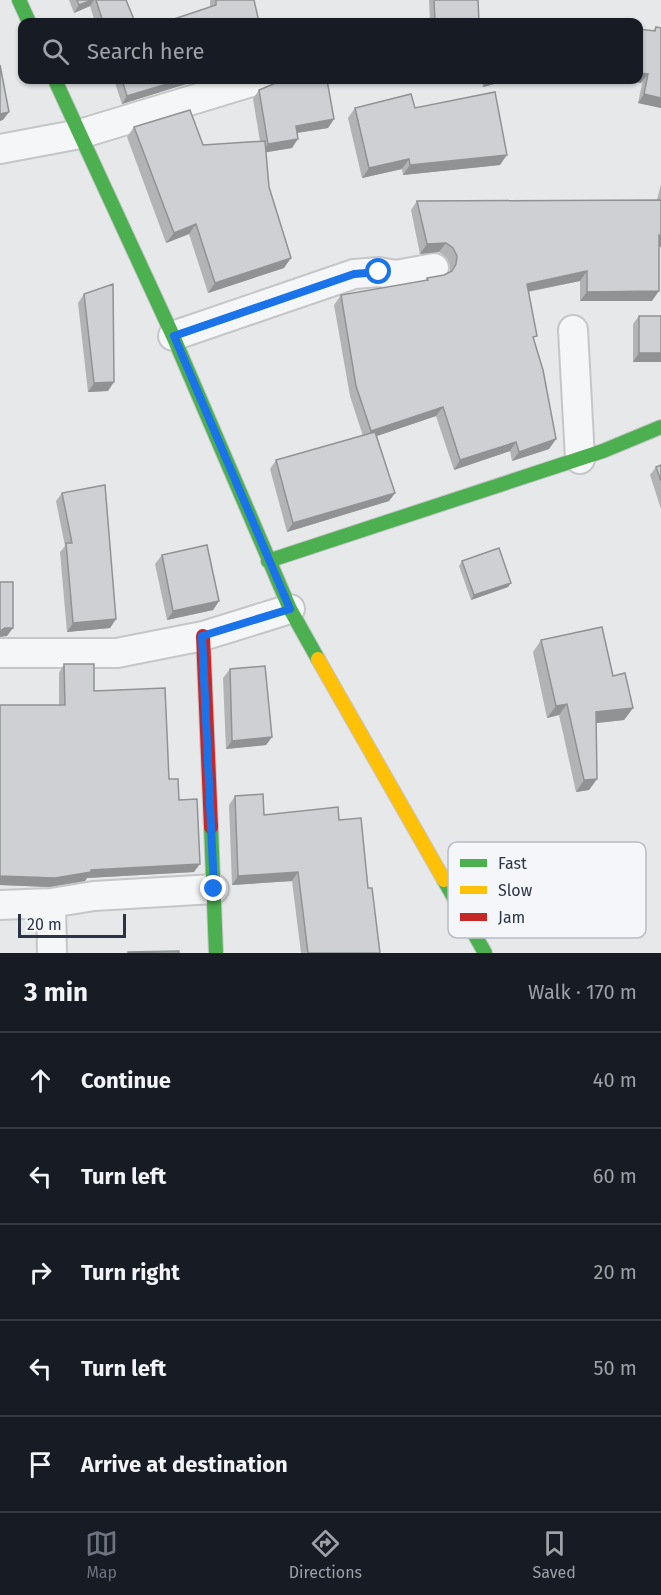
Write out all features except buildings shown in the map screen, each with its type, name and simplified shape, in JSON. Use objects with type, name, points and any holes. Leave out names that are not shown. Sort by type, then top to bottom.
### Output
[{"type":"street","points":[[19,0],[28,18]]},
{"type":"street","points":[[58,84],[174,336],[290,609],[448,888]]},
{"type":"street","points":[[0,149],[80,134],[245,84]]},
{"type":"street","points":[[174,336],[354,274],[379,272],[396,275],[434,268]]},
{"type":"street","points":[[573,330],[580,459]]},
{"type":"street","points":[[268,561],[580,459],[661,428]]},
{"type":"street","points":[[0,653],[117,653],[202,636],[290,609]]},
{"type":"street","points":[[202,636],[216,953]]},
{"type":"street","points":[[0,905],[51,903],[94,896],[214,889]]},
{"type":"street","points":[[51,903],[52,953]]},
{"type":"street","points":[[476,938],[485,953]]},
{"type":"traffic: fast","points":[[19,0],[27,18]]},
{"type":"traffic: fast","points":[[57,84],[173,336],[290,609],[318,659]]},
{"type":"traffic: fast","points":[[268,561],[603,451],[661,427]]},
{"type":"traffic: fast","points":[[211,827],[216,953]]},
{"type":"traffic: fast","points":[[444,880],[448,887]]},
{"type":"traffic: fast","points":[[477,938],[485,953]]},
{"type":"traffic: slow","points":[[318,659],[444,880]]},
{"type":"traffic: jam","points":[[203,636],[211,827]]},
{"type":"route","points":[[214,889],[202,636],[290,609],[174,336],[354,274],[379,272]]}]
